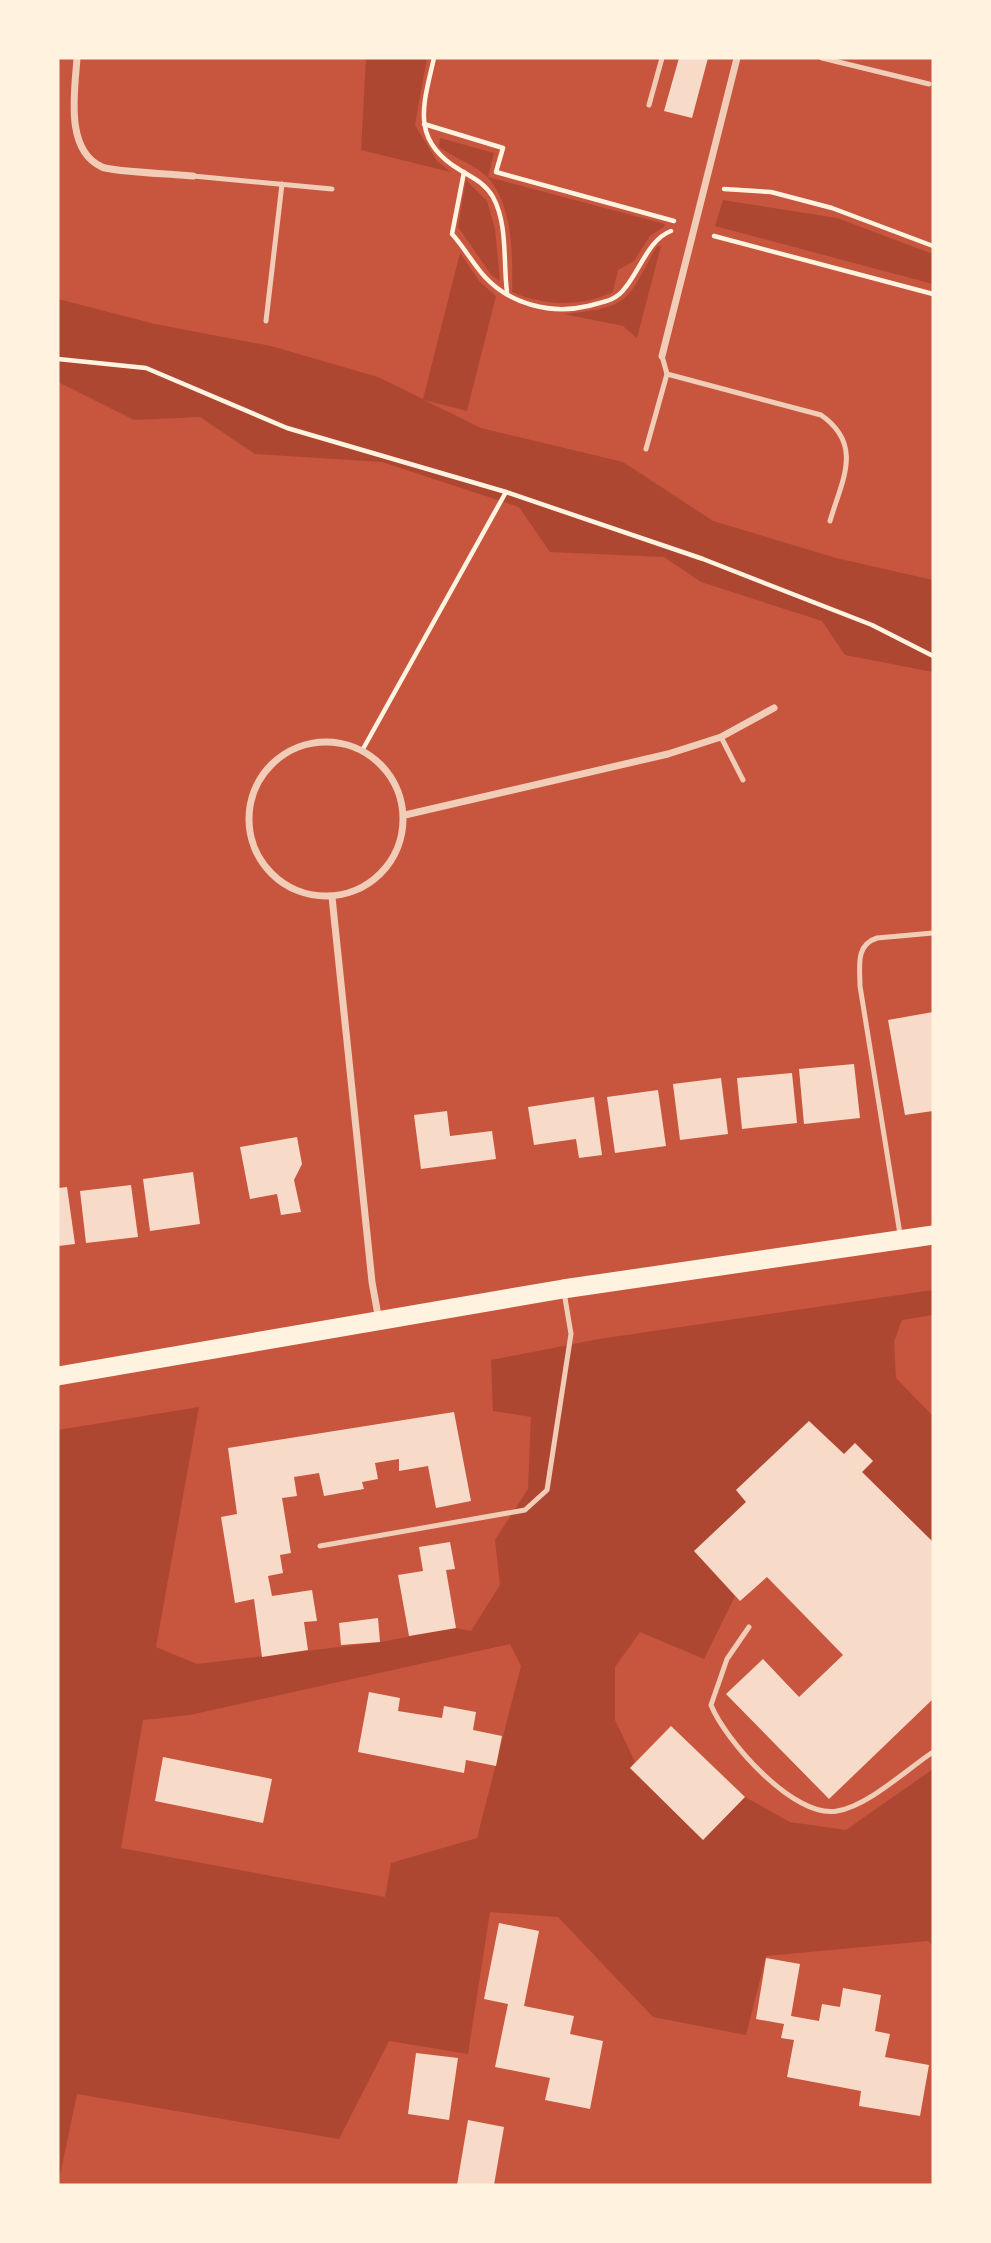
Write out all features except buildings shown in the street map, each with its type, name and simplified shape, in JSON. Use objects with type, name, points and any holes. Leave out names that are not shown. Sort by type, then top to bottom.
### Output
[{"type":"highway","points":[[58,1376],[379,1323],[563,1289],[933,1234]]},
{"type":"street","points":[[77,58],[74,122],[81,147],[102,167],[193,176]]},
{"type":"street","points":[[662,356],[737,58]]},
{"type":"street","points":[[405,815],[668,754],[720,737],[774,708]]},
{"type":"street","points":[[323,740],[363,749],[393,777],[405,815],[396,854],[370,884],[332,897],[291,889],[261,862],[248,823],[256,783],[284,752],[323,740]]},
{"type":"street","points":[[332,897],[372,1282],[379,1323]]},
{"type":"lane","points":[[649,105],[662,58]]},
{"type":"lane","points":[[822,58],[929,84]]},
{"type":"lane","points":[[193,176],[332,189]]},
{"type":"lane","points":[[267,321],[282,184]]},
{"type":"lane","points":[[646,449],[667,374],[662,356]]},
{"type":"lane","points":[[667,374],[821,415],[836,426],[848,457],[830,521]]},
{"type":"lane","points":[[720,737],[743,780]]},
{"type":"lane","points":[[900,1239],[860,986],[860,953],[869,941],[877,938],[933,933]]},
{"type":"lane","points":[[320,1546],[525,1510],[547,1490],[571,1334],[563,1289]]},
{"type":"lane","points":[[749,1627],[727,1660],[711,1705],[719,1724],[773,1784],[817,1811],[836,1811],[860,1802],[933,1752]]},
{"type":"path","points":[[434,58],[423,108],[424,124],[433,149],[478,179],[492,195],[502,220],[507,293]]},
{"type":"path","points":[[424,124],[503,148],[496,172],[677,222],[675,230],[661,235],[624,290],[613,299],[559,310],[526,303],[485,277],[452,234],[464,172]]},
{"type":"path","points":[[703,188],[771,192],[832,208],[933,246]]},
{"type":"path","points":[[693,231],[933,294]]},
{"type":"path","points":[[58,359],[146,368],[287,428],[506,492],[704,559],[872,625],[933,656]]},
{"type":"path","points":[[363,749],[506,492]]},
{"type":"shaded area","points":[[366,58],[427,58],[415,125],[437,161],[451,172],[361,150]]},
{"type":"shaded area","points":[[440,138],[494,153],[488,177],[665,224],[664,227],[650,236],[634,261],[618,270],[613,292],[588,300],[562,303],[524,297],[512,292],[510,231],[502,200],[486,176],[439,147]]},
{"type":"shaded area","points":[[466,180],[487,201],[495,229],[500,281],[492,276],[458,227]]},
{"type":"shaded area","points":[[723,200],[837,218],[933,254],[933,284],[715,226]]},
{"type":"shaded area","points":[[657,246],[661,246],[637,338],[623,326],[564,314],[602,308],[624,298],[639,279]]},
{"type":"shaded area","points":[[460,253],[480,282],[496,296],[467,411],[424,400],[481,428],[623,462],[713,521],[836,558],[933,580],[933,672],[845,655],[822,621],[701,582],[664,557],[550,552],[519,507],[382,462],[255,454],[200,417],[134,420],[58,382],[58,299],[155,324],[271,346],[378,377],[423,399]]},
{"type":"shaded area","points":[[933,1290],[933,1315],[902,1320],[894,1342],[896,1378],[933,1416],[933,1542],[862,1472],[873,1461],[854,1444],[844,1454],[736,1490],[746,1502],[695,1551],[735,1596],[704,1659],[640,1632],[615,1667],[615,1720],[635,1762],[630,1768],[703,1840],[745,1797],[790,1822],[846,1830],[933,1769],[933,1946],[928,1941],[766,1956],[746,2035],[653,2017],[558,1917],[490,1912],[468,2054],[389,2041],[339,2139],[77,2094],[58,2185],[58,1430],[199,1407],[156,1647],[197,1664],[380,1642],[456,1628],[471,1631],[500,1585],[495,1540],[528,1489],[531,1417],[493,1411],[491,1360],[599,1339]],"holes":[[[510,1644],[521,1666],[477,1838],[391,1863],[385,1897],[121,1848],[143,1720],[190,1715]]]}]
